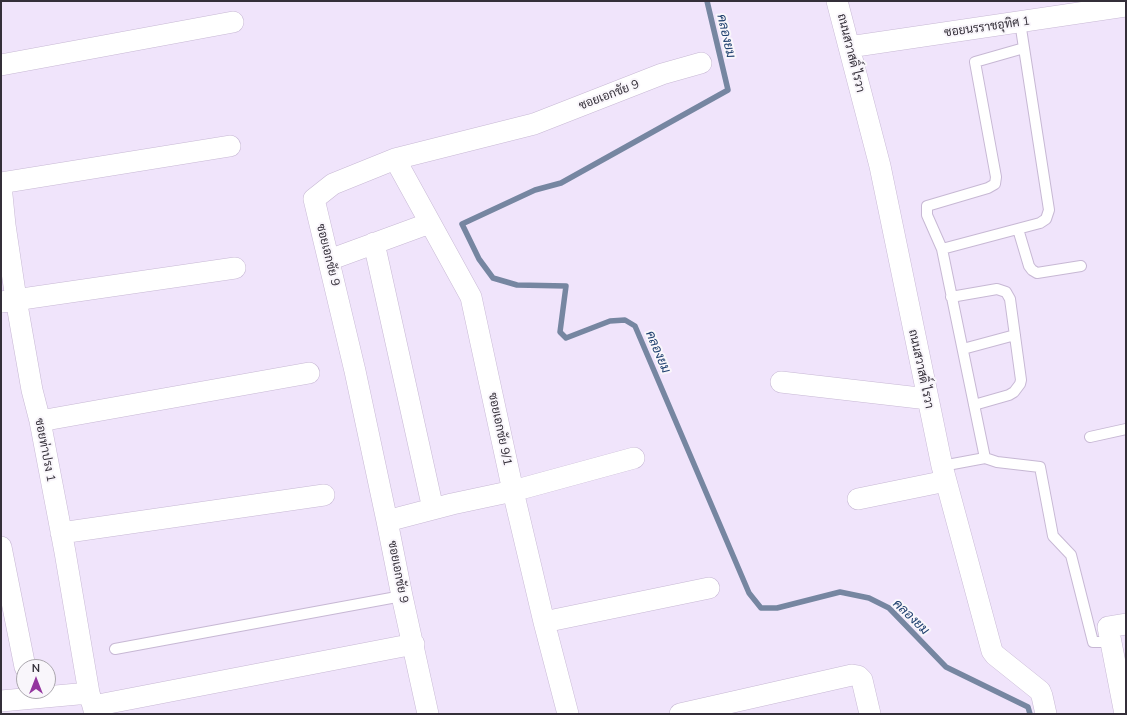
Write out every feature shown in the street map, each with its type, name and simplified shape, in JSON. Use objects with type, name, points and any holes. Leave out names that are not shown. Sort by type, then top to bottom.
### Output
[{"type":"street","name":"ถนนสวาสดิ์ ไรวา","points":[[838,1],[880,166],[944,474],[992,651],[995,656],[1040,691],[1046,714]]},
{"type":"street","name":"ซอยนรราชอุทิศ 1","points":[[849,47],[1126,6]]},
{"type":"street","points":[[1,65],[233,22]]},
{"type":"street","name":"ซอยเอกชัย 9","points":[[428,714],[414,644],[402,596],[356,371],[314,199],[333,184],[395,159],[534,124],[662,74],[701,63]]},
{"type":"street","points":[[1,184],[230,146]]},
{"type":"street","name":"ซอยเอกชัย 9/1","points":[[395,159],[471,298],[513,491],[544,622],[568,714]]},
{"type":"street","name":"ซอยท่าปรง 1","points":[[1,184],[8,301],[40,421],[92,704]]},
{"type":"street","points":[[329,260],[430,223]]},
{"type":"street","points":[[374,243],[433,509]]},
{"type":"street","points":[[8,301],[235,268]]},
{"type":"street","points":[[40,421],[309,372]]},
{"type":"street","points":[[781,382],[928,399]]},
{"type":"street","points":[[387,521],[513,491],[634,458]]},
{"type":"street","points":[[858,499],[944,474]]},
{"type":"street","points":[[61,533],[324,495]]},
{"type":"street","points":[[1,547],[23,659]]},
{"type":"street","points":[[544,622],[709,588]]},
{"type":"street","points":[[1126,624],[1108,627],[1126,714]]},
{"type":"street","points":[[1,702],[32,701],[92,704],[414,644]]},
{"type":"street","points":[[680,714],[852,675],[858,676],[862,680],[870,714]]},
{"type":"lane","points":[[942,249],[1040,223],[1046,218],[1049,210],[1020,22]]},
{"type":"lane","points":[[985,458],[942,249],[927,215],[927,206],[988,188],[995,184],[996,177],[975,62],[1024,48]]},
{"type":"lane","points":[[1018,229],[1029,266],[1036,273],[1081,266]]},
{"type":"lane","points":[[951,297],[997,289],[1006,292],[1010,299],[1021,380],[1018,388],[1009,394],[974,405]]},
{"type":"lane","points":[[962,349],[1015,335]]},
{"type":"lane","points":[[1090,437],[1126,429]]},
{"type":"lane","points":[[944,474],[985,458],[997,462],[1040,467],[1053,536],[1071,555],[1093,642],[1111,642]]},
{"type":"lane","points":[[115,649],[402,596]]},
{"type":"waterway","name":"คลองยม","points":[[707,1],[728,90],[561,183],[535,190],[462,224],[479,259],[493,278],[517,285],[566,286],[560,332],[566,338],[610,321],[625,320],[635,326],[749,593],[761,608],[777,608],[840,592],[869,598],[889,608],[946,667],[1028,707],[1030,714]]}]
